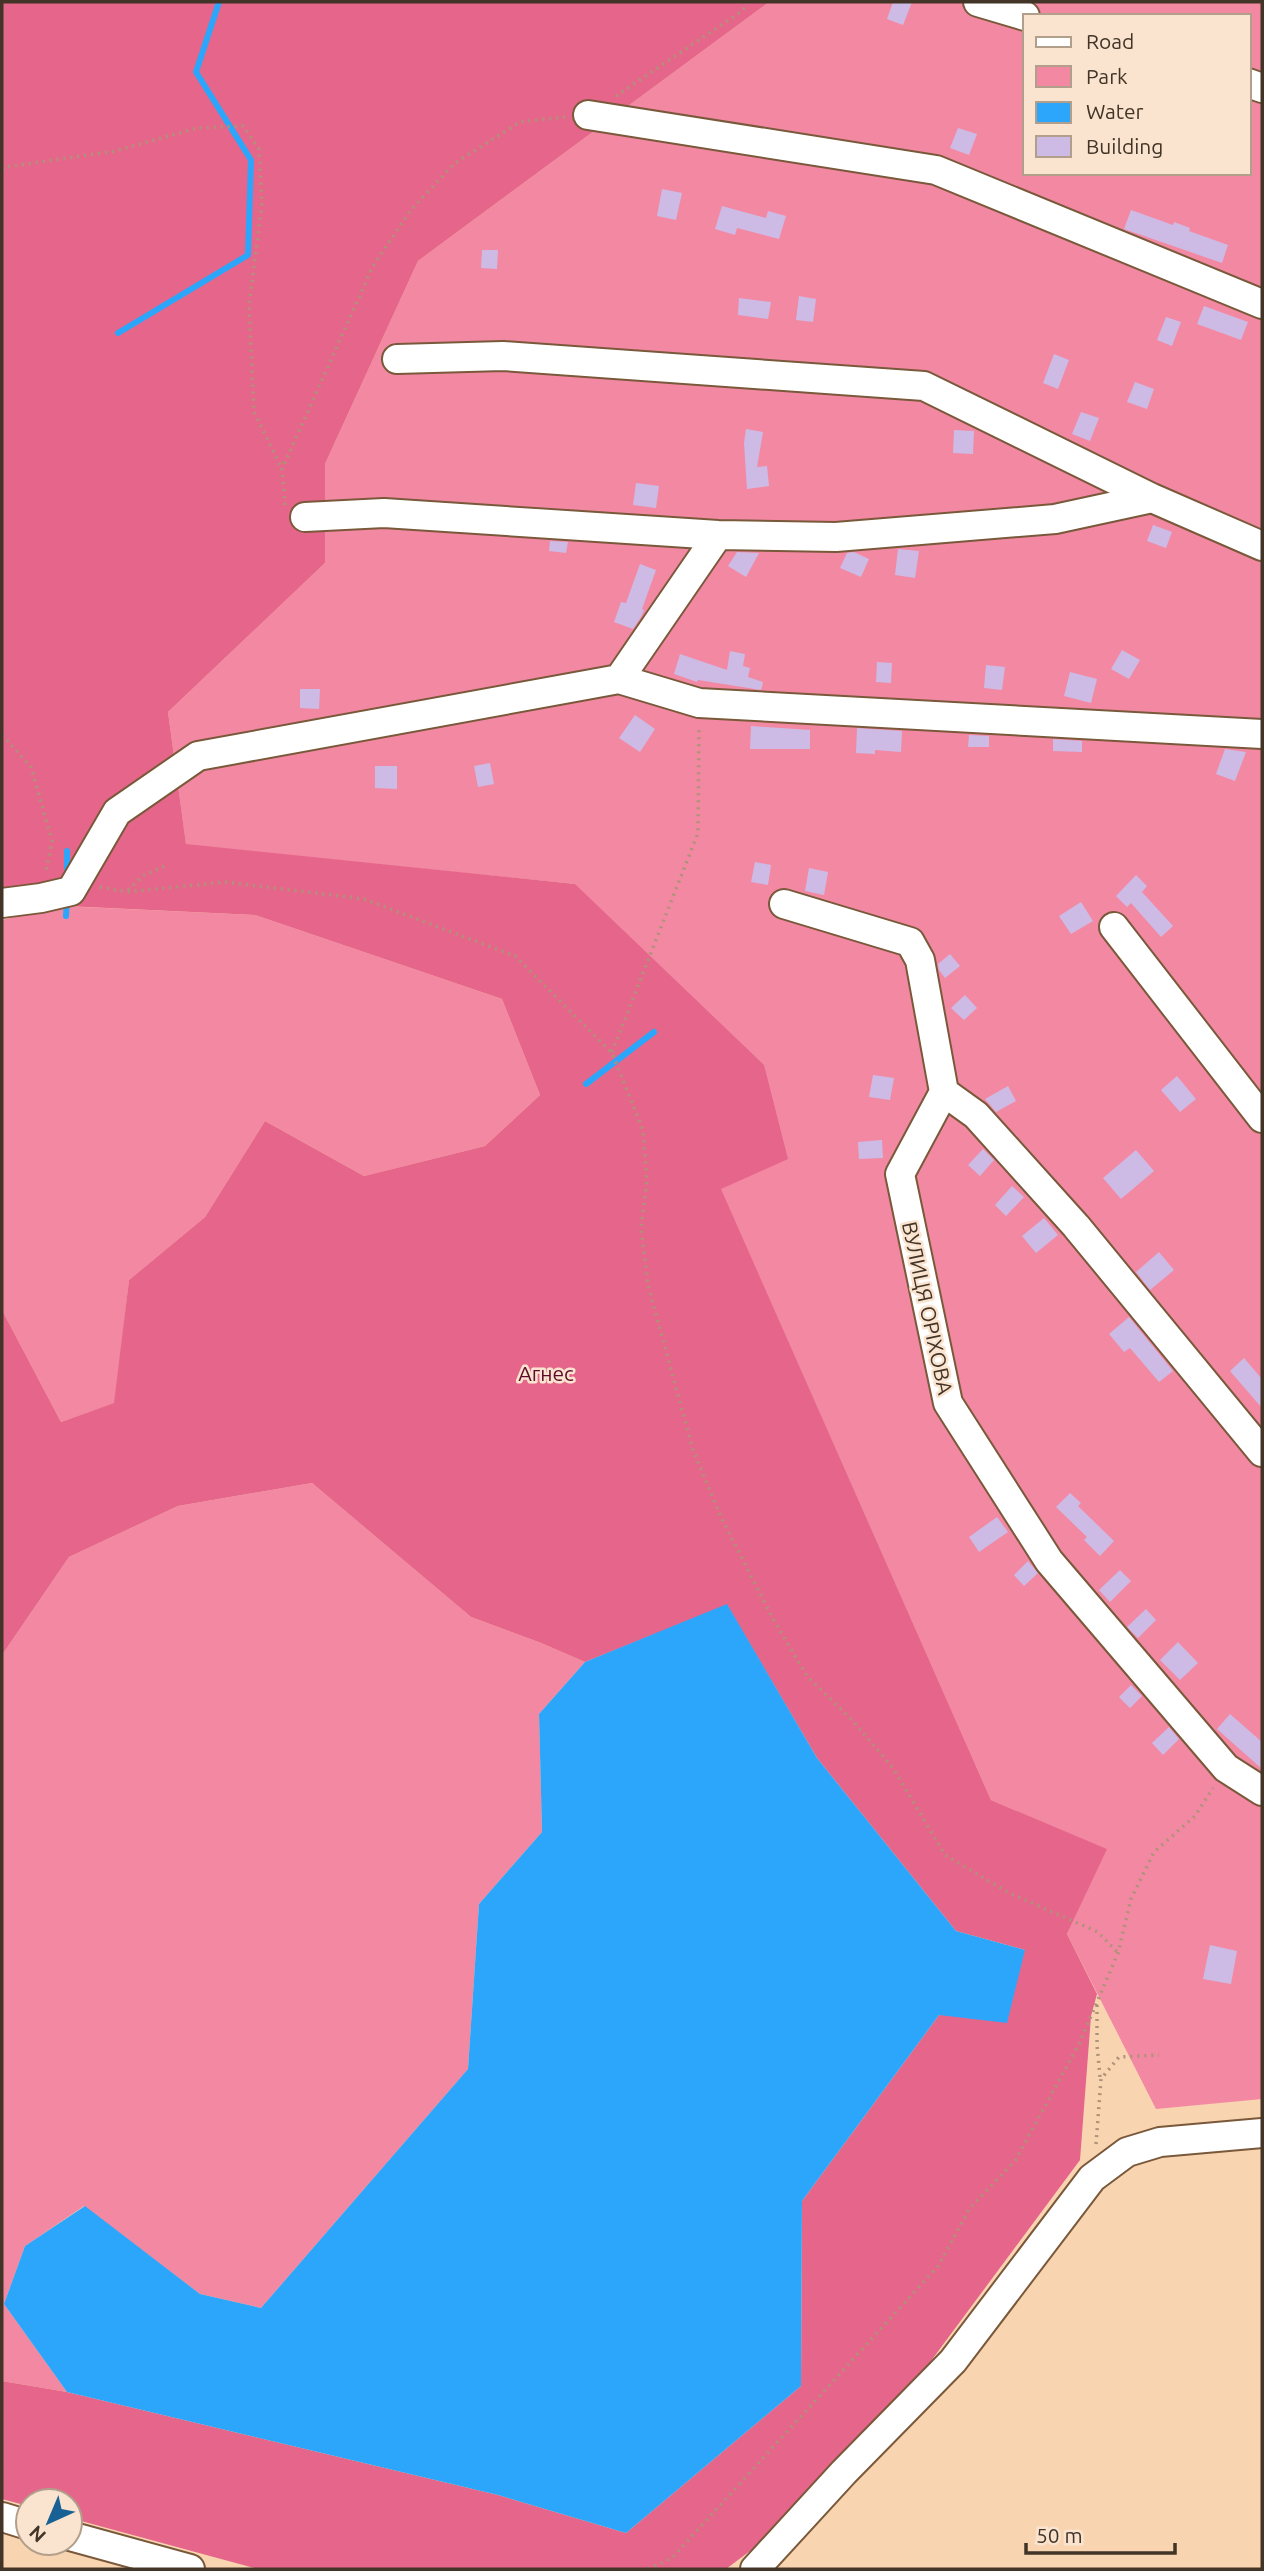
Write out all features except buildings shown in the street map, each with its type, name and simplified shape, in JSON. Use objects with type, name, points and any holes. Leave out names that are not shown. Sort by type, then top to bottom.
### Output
[{"type":"street","points":[[978,2],[1023,15]]},
{"type":"street","points":[[588,115],[936,170],[1262,304]]},
{"type":"street","points":[[397,359],[503,356],[924,386],[1152,498],[1262,546]]},
{"type":"street","points":[[305,517],[384,513],[718,535],[836,537],[1055,519],[1152,498]]},
{"type":"street","points":[[619,679],[718,535]]},
{"type":"street","points":[[2,903],[71,891],[117,812],[198,756],[619,679],[699,703],[1262,734]]},
{"type":"street","points":[[784,904],[910,942],[920,960],[944,1092],[976,1115],[1067,1216],[1262,1452]]},
{"type":"street","points":[[1114,927],[1262,1118]]},
{"type":"street","name":"ВУЛИЦЯ ОРІХОВА","points":[[944,1092],[900,1174],[948,1403],[1049,1561],[1226,1768],[1262,1791]]},
{"type":"street","points":[[755,2569],[844,2472],[953,2361],[1092,2178],[1127,2152],[1160,2142],[1262,2133]]},
{"type":"street","points":[[84,2540],[190,2569]]},
{"type":"path","points":[[282,469],[373,266],[410,211],[455,163],[520,122],[588,115],[742,11],[748,2]]},
{"type":"path","points":[[2,170],[6,167],[115,151],[197,128],[243,126],[259,149],[262,203],[249,305],[254,412],[282,469],[283,504],[305,517]]},
{"type":"path","points":[[611,1053],[698,833],[699,703]]},
{"type":"path","points":[[2,735],[31,767],[52,841],[41,898]]},
{"type":"path","points":[[127,892],[144,875],[167,865]]},
{"type":"path","points":[[76,883],[127,892],[225,882],[364,899],[515,956],[611,1053],[643,1130],[647,1181],[641,1227],[648,1285],[693,1450],[719,1514],[773,1619],[807,1676],[853,1721],[893,1768],[945,1855],[1009,1894],[1098,1932],[1118,1953]]},
{"type":"path","points":[[648,2569],[672,2558],[938,2266],[970,2208],[1015,2161],[1079,2045],[1118,1953],[1131,1899],[1154,1852],[1195,1816],[1226,1768]]},
{"type":"path","points":[[1092,2178],[1101,2079],[1097,2045],[1097,2003]]},
{"type":"path","points":[[1101,2079],[1119,2057],[1159,2055]]},
{"type":"green space","name":"Агнес","points":[[2,2],[769,2],[418,261],[325,464],[325,563],[168,712],[186,844],[575,884],[764,1065],[788,1159],[721,1189],[991,1800],[1107,1849],[1067,1934],[1097,1994],[1091,2016],[1080,2160],[919,2377],[758,2545],[726,2569],[258,2569],[84,2522],[84,2487],[14,2487],[14,2502],[2,2499],[2,2381],[67,2392],[498,2495],[626,2533],[801,2386],[802,2201],[939,2015],[1025,1950],[956,1931],[817,1758],[727,1605],[585,1662],[471,1617],[312,1483],[178,1506],[69,1557],[2,1655],[2,1310],[61,1422],[114,1403],[129,1280],[205,1217],[265,1121],[364,1176],[485,1146],[540,1095],[502,999],[255,915],[2,903]]},
{"type":"green space","points":[[769,2],[1262,2],[1262,2099],[1156,2109],[1067,1934],[1106,1849],[991,1800],[720,1188],[575,884],[186,845],[168,712],[325,563],[325,464],[418,261]]},
{"type":"green space","points":[[61,906],[255,915],[502,999],[540,1095],[485,1146],[364,1176],[265,1121],[205,1217],[129,1280],[115,1403],[61,1422],[2,1310],[2,920]]},
{"type":"green space","points":[[312,1483],[471,1617],[585,1662],[539,1714],[542,1832],[479,1904],[468,2069],[261,2308],[200,2294],[84,2206],[25,2246],[4,2304],[67,2392],[2,2381],[2,1655],[69,1557],[178,1506]]},
{"type":"water","points":[[727,1604],[817,1758],[956,1931],[1025,1950],[1007,2023],[939,2015],[802,2201],[801,2386],[626,2533],[498,2495],[67,2392],[4,2304],[25,2246],[85,2206],[200,2294],[261,2308],[468,2069],[479,1904],[542,1832],[539,1714],[585,1662]]},
{"type":"waterway","points":[[118,333],[248,255],[251,160],[196,72],[219,2]]},
{"type":"waterway","points":[[67,851],[67,877]]},
{"type":"waterway","points":[[66,916],[67,899]]},
{"type":"waterway","points":[[586,1084],[654,1032]]}]
